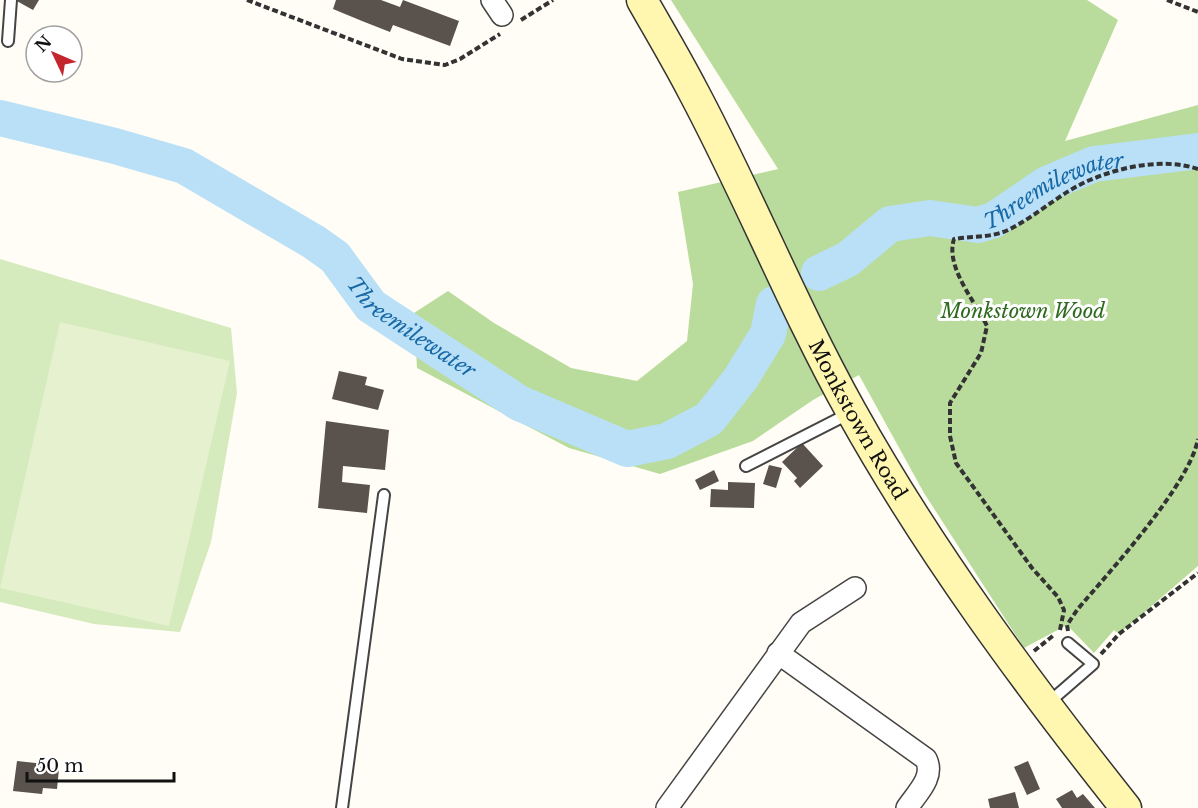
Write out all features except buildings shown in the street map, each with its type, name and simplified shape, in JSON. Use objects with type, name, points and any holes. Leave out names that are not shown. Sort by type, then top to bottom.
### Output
[{"type":"street","name":"Monkstown Road","points":[[642,0],[694,93],[811,338],[852,412],[931,543],[1046,704],[1126,808]]},
{"type":"street","points":[[668,808],[801,623],[855,588]]},
{"type":"street","points":[[778,653],[926,759],[930,767],[928,777],[907,808]]},
{"type":"lane","points":[[8,40],[11,0]]},
{"type":"lane","points":[[746,466],[852,412]]},
{"type":"lane","points":[[342,808],[384,495]]},
{"type":"lane","points":[[1046,704],[1093,664],[1068,643]]},
{"type":"path","points":[[247,0],[402,59],[445,65],[460,59],[506,16],[553,0]]},
{"type":"path","points":[[1167,0],[1198,12]]},
{"type":"path","points":[[1017,663],[1060,631],[1064,610],[1058,597],[1032,568],[956,463],[950,436],[950,403],[981,353],[987,326],[961,279],[951,250],[954,240],[971,239],[1007,231],[1089,180],[1129,168],[1158,163],[1198,169]]},
{"type":"path","points":[[1068,643],[1067,625],[1162,505],[1196,450],[1198,439]]},
{"type":"path","points":[[1093,664],[1119,634],[1198,573]]},
{"type":"path","points":[[1060,631],[1068,643]]},
{"type":"green space","name":"Monkstown Wood","points":[[671,0],[1087,0],[1118,20],[1065,141],[1198,105],[1198,566],[1119,634],[1114,630],[1094,653],[1067,625],[1024,648],[924,493],[859,375],[813,400],[753,441],[660,474],[569,448],[417,368],[414,313],[448,291],[494,323],[571,368],[637,381],[687,341],[693,284],[678,192],[778,169]]},
{"type":"green space","points":[[0,259],[231,328],[237,393],[211,542],[180,632],[94,624],[0,602]]},
{"type":"green space","points":[[60,322],[230,361],[169,626],[0,588]]},
{"type":"waterway","name":"Threemilewater","points":[[0,118],[115,146],[184,166],[314,242],[335,257],[371,306],[519,403],[627,449],[667,441],[709,419],[741,378],[768,334],[774,304]]},
{"type":"waterway","name":"Threemilewater","points":[[819,273],[848,259],[890,224],[930,218],[978,225],[994,220],[1047,184],[1094,164],[1198,151]]}]
